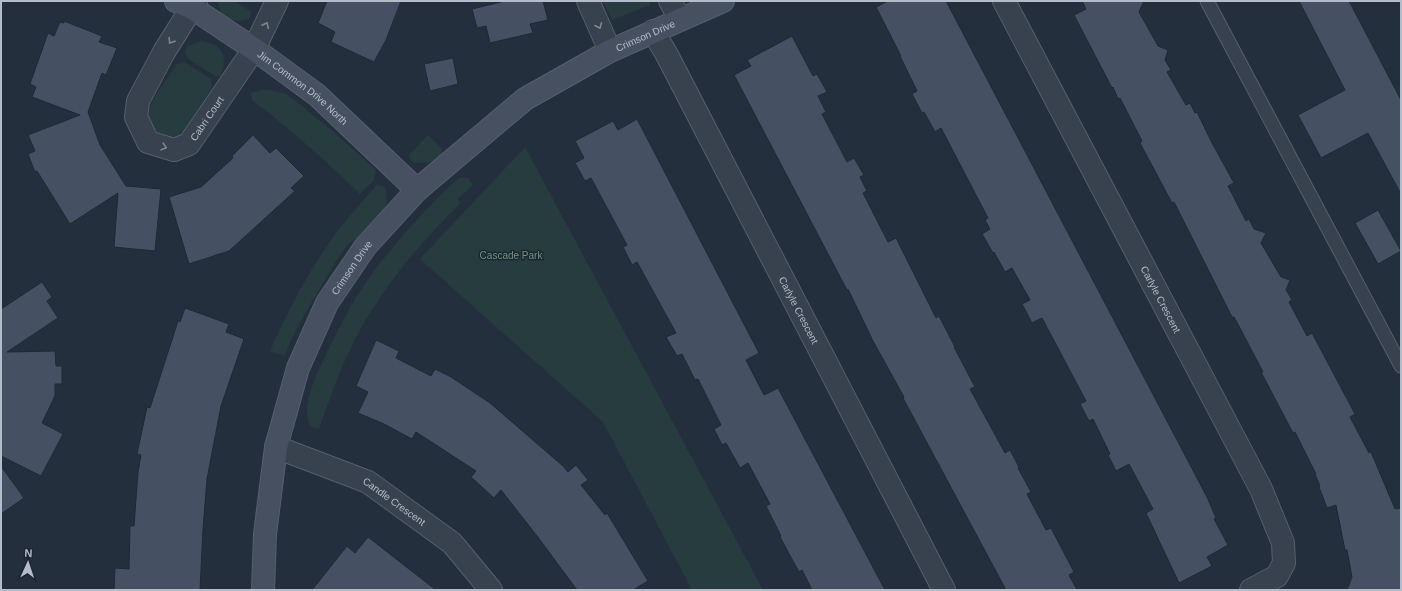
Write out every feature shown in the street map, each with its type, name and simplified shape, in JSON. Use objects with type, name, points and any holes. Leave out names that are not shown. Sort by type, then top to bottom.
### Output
[{"type":"street","name":"Cabri Court","points":[[188,3],[138,101],[136,117],[148,142],[174,150],[189,144],[254,49],[278,1]]},
{"type":"street","name":"Crimson Drive","points":[[588,1],[610,51]]},
{"type":"street","name":"Crimson Drive","points":[[263,590],[265,534],[276,447],[298,368],[327,303],[365,247],[417,190],[525,99],[610,51],[653,31],[675,10],[723,1]]},
{"type":"street","name":"Carlyle Crescent","points":[[1004,1],[1260,489],[1283,543],[1284,563],[1277,576],[1251,590]]},
{"type":"street","name":"Jim Common Drive North","points":[[188,3],[317,95],[417,190]]},
{"type":"street","name":"Carlyle Crescent","points":[[653,31],[671,62],[944,590]]},
{"type":"street","name":"Candle Crescent","points":[[276,447],[368,482],[452,543],[491,590]]},
{"type":"lane","points":[[1207,1],[1401,366]]},
{"type":"green space","points":[[218,1],[234,1],[251,11],[250,18],[240,21],[225,16],[221,12]]},
{"type":"green space","points":[[603,1],[650,1],[650,5],[612,20]]},
{"type":"green space","points":[[201,41],[209,43],[220,49],[224,62],[220,76],[215,76],[187,58],[185,51],[188,46]]},
{"type":"green space","points":[[184,62],[211,79],[212,88],[184,131],[179,135],[167,137],[158,133],[152,128],[148,113],[151,104],[177,64]]},
{"type":"green space","points":[[262,90],[270,90],[287,94],[329,128],[376,170],[374,180],[360,194],[308,146],[252,100],[251,93]]},
{"type":"green space","points":[[428,135],[442,149],[441,157],[419,163],[411,161],[409,155]]},
{"type":"green space","name":"Cascade Park","points":[[525,147],[763,590],[692,590],[603,422],[420,259]]},
{"type":"green space","points":[[459,178],[468,178],[473,185],[457,199],[461,203],[411,256],[382,295],[368,316],[346,358],[319,429],[311,427],[307,408],[313,383],[357,296],[380,263],[398,241],[428,208]]},
{"type":"green space","points":[[377,185],[385,187],[387,197],[385,212],[366,233],[349,243],[336,261],[306,312],[291,340],[285,356],[270,351],[285,319],[319,258],[339,229]]},
{"type":"building","points":[[327,1],[401,1],[386,40],[374,62],[331,42],[335,32],[318,23]]},
{"type":"building","points":[[505,1],[543,1],[548,20],[530,24],[533,33],[490,43],[486,26],[477,28],[472,9]]},
{"type":"building","points":[[888,1],[946,1],[1207,497],[1216,518],[1214,519],[1228,545],[1207,557],[1212,566],[1179,583],[1146,513],[1153,509],[1129,464],[1116,471],[1108,455],[1110,454],[1093,419],[1089,421],[1080,404],[1086,401],[1042,318],[1032,323],[1022,304],[1030,300],[1012,268],[1005,272],[982,234],[990,229],[985,220],[988,218],[941,128],[935,132],[924,112],[922,113],[912,94],[917,91],[876,7]]},
{"type":"building","points":[[1082,1],[1144,1],[1139,12],[1158,46],[1168,50],[1165,60],[1171,70],[1167,72],[1186,105],[1190,103],[1195,113],[1197,112],[1234,183],[1228,186],[1246,221],[1249,219],[1254,229],[1266,233],[1261,243],[1281,277],[1290,280],[1286,290],[1292,300],[1289,302],[1307,336],[1312,333],[1355,414],[1350,417],[1369,453],[1371,452],[1395,509],[1401,508],[1401,590],[1347,590],[1352,577],[1336,505],[1327,508],[1316,474],[1295,432],[1293,433],[1261,372],[1263,372],[1234,317],[1232,317],[1174,202],[1172,203],[1140,143],[1142,141],[1120,98],[1118,99],[1074,15],[1086,9]]},
{"type":"building","points":[[1299,1],[1349,1],[1401,100],[1401,194],[1368,133],[1321,158],[1298,115],[1345,90]]},
{"type":"building","points":[[64,21],[102,36],[99,42],[117,48],[106,75],[102,73],[88,112],[100,145],[126,186],[161,189],[155,251],[114,247],[118,193],[70,224],[37,171],[35,172],[28,154],[35,151],[28,135],[80,115],[32,97],[36,87],[30,84],[48,33],[54,36],[60,22],[64,23]]},
{"type":"building","points":[[792,36],[813,76],[817,74],[827,92],[818,96],[826,112],[822,114],[847,162],[854,158],[864,175],[860,177],[867,191],[863,193],[888,242],[896,238],[936,318],[939,316],[975,387],[970,389],[1005,453],[1010,450],[1031,492],[1027,494],[1046,530],[1051,528],[1074,572],[1069,575],[1077,590],[1006,590],[903,398],[904,397],[873,341],[848,289],[847,290],[734,75],[751,66],[747,60]]},
{"type":"building","points":[[453,58],[458,84],[430,91],[424,64]]},
{"type":"building","points":[[637,119],[759,353],[746,360],[764,395],[778,388],[885,590],[812,590],[802,570],[799,572],[780,537],[781,536],[766,506],[770,504],[748,463],[740,468],[726,443],[722,445],[714,429],[721,425],[698,379],[695,380],[682,354],[677,356],[666,337],[676,333],[637,262],[632,265],[623,247],[627,245],[591,178],[585,181],[575,163],[584,158],[575,141],[613,121],[618,130]]},
{"type":"building","points":[[253,135],[270,153],[276,148],[304,176],[291,188],[295,191],[229,251],[189,264],[169,197],[201,187],[233,158],[232,156]]},
{"type":"building","points":[[1378,210],[1401,251],[1378,264],[1355,223]]},
{"type":"building","points":[[42,282],[52,297],[47,301],[58,318],[7,352],[55,351],[56,366],[62,366],[62,384],[55,384],[55,396],[42,423],[63,434],[41,476],[1,456],[1,309]]},
{"type":"building","points":[[185,308],[229,324],[226,332],[244,339],[221,406],[207,479],[200,590],[114,590],[115,568],[129,569],[130,526],[134,526],[138,472],[141,455],[137,454],[147,407],[150,408],[178,321],[180,322]]},
{"type":"building","points":[[376,340],[399,351],[396,358],[431,376],[435,369],[451,377],[490,403],[568,472],[576,465],[588,480],[581,485],[605,515],[607,513],[648,581],[633,590],[577,590],[501,490],[494,498],[471,477],[476,471],[416,432],[412,439],[384,424],[358,413],[368,392],[356,386]]},
{"type":"building","points":[[1,466],[24,498],[1,514]]},
{"type":"building","points":[[368,537],[436,590],[312,590],[347,546],[355,553]]}]
